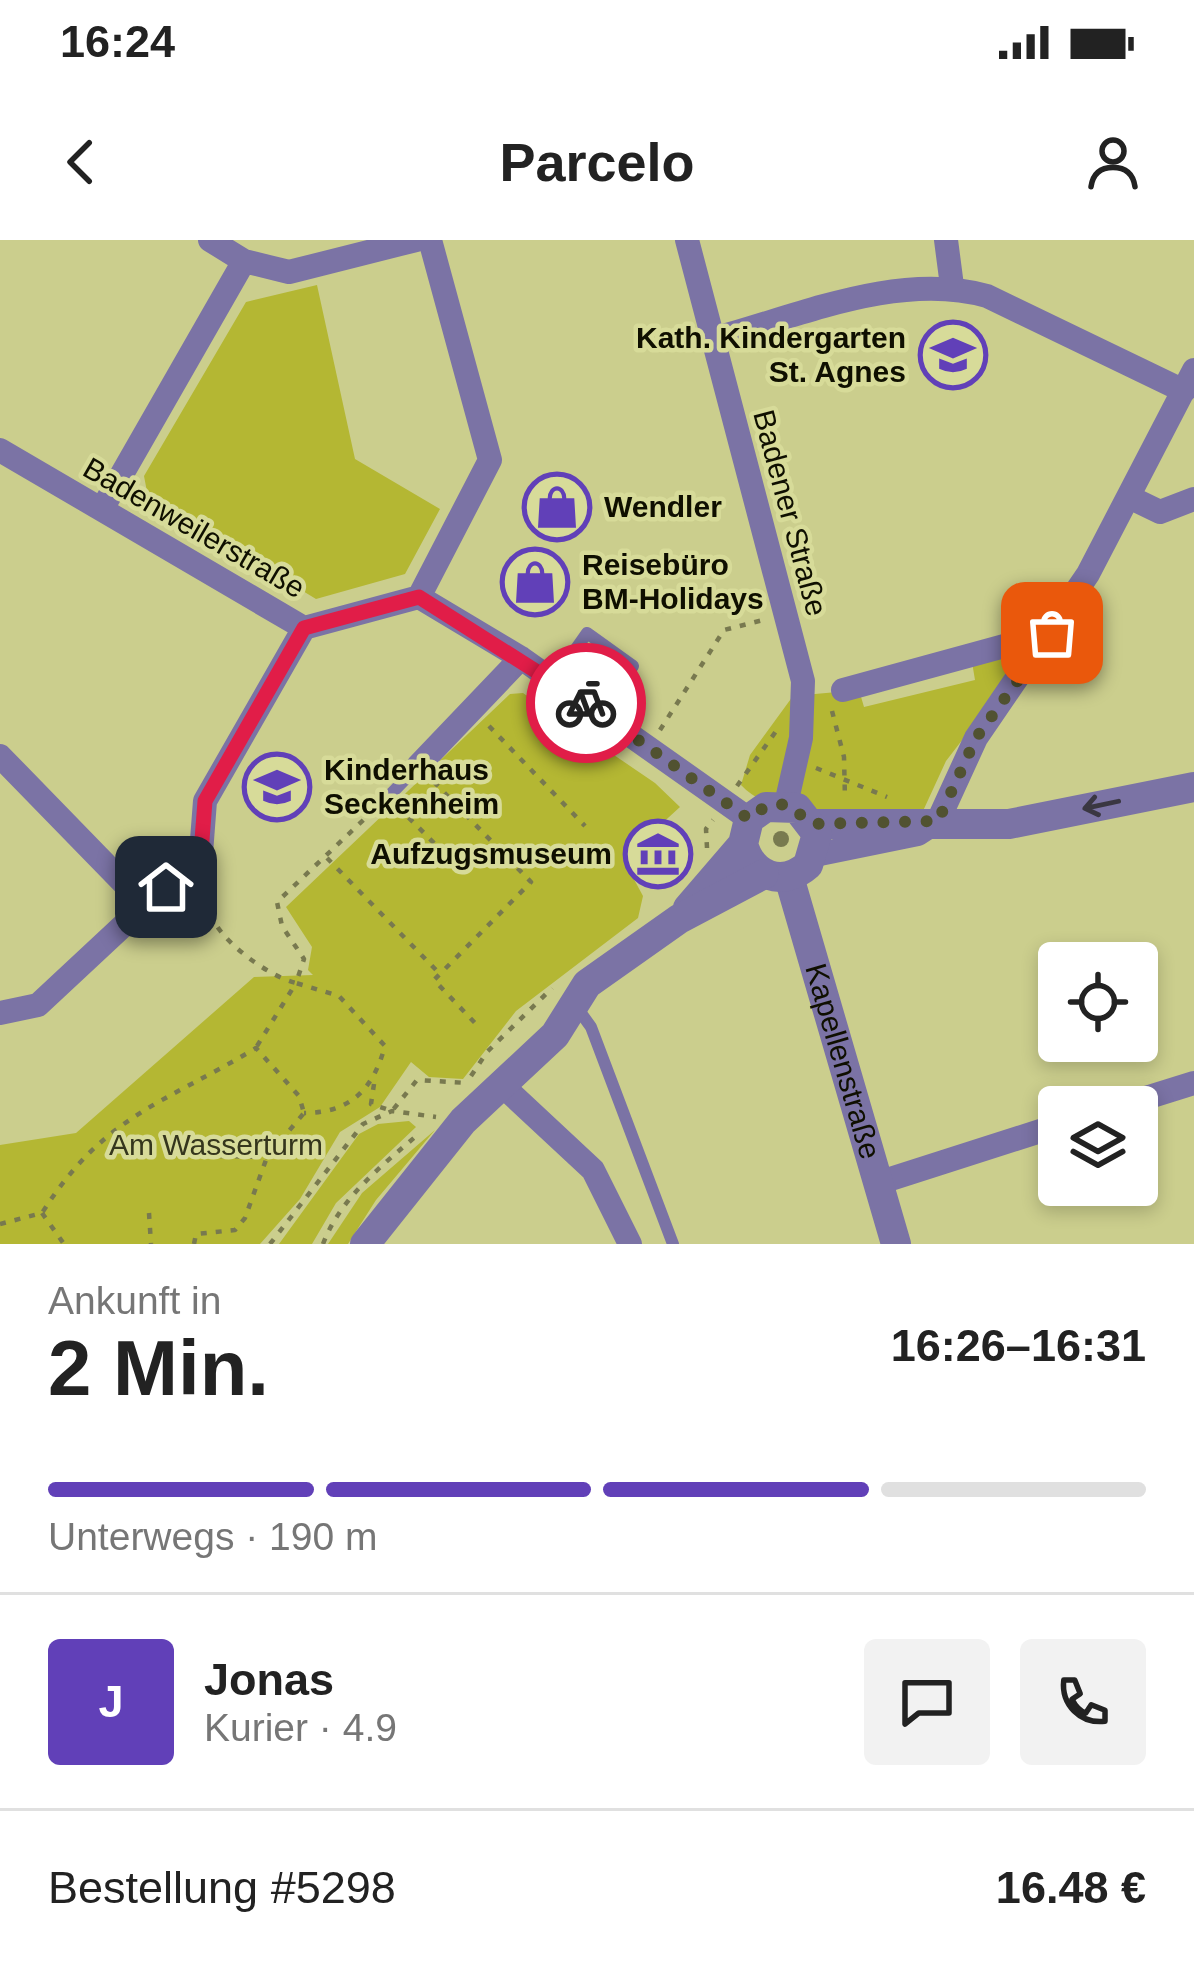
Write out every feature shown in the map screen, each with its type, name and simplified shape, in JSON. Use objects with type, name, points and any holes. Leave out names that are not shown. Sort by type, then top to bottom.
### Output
[{"type":"street","points":[[210,240],[244,261],[289,272],[416,240]]},
{"type":"street","points":[[430,240],[490,460],[419,597],[601,713],[739,822],[754,867],[776,876]]},
{"type":"street","name":"Badener Straße","points":[[687,240],[805,698],[786,804]]},
{"type":"street","points":[[946,240],[952,286]]},
{"type":"street","points":[[102,509],[244,261]]},
{"type":"street","points":[[679,919],[739,822],[766,806],[786,804],[824,834],[917,835],[938,821],[976,738],[1052,633],[1189,380],[987,296],[952,286],[908,288],[713,339]]},
{"type":"street","name":"Badenweilerstraße","points":[[0,450],[304,628],[419,597]]},
{"type":"street","points":[[1129,497],[1160,512],[1194,499]]},
{"type":"street","points":[[0,1013],[38,1005],[201,853],[205,801],[304,628]]},
{"type":"street","points":[[836,695],[1052,633]]},
{"type":"street","points":[[418,766],[521,658]]},
{"type":"street","points":[[0,756],[146,906]]},
{"type":"street","points":[[365,1244],[441,1156],[463,1121],[555,1035],[587,984],[679,919],[776,876],[824,834],[938,821],[1009,824],[1194,787]]},
{"type":"street","name":"Kapellenstraße","points":[[776,876],[896,1244]]},
{"type":"street","points":[[1158,1094],[1194,1083]]},
{"type":"street","points":[[504,1087],[593,1170],[631,1244]]},
{"type":"street","points":[[878,1183],[1038,1133]]},
{"type":"lane","points":[[554,680],[586,633],[634,666],[601,713]]},
{"type":"lane","points":[[388,797],[418,766]]},
{"type":"lane","points":[[573,1003],[591,1027],[673,1244]]},
{"type":"path","points":[[655,736],[724,630],[786,614]]},
{"type":"path","points":[[824,834],[847,778],[836,695]]},
{"type":"path","points":[[474,711],[585,826]]},
{"type":"path","points":[[707,856],[706,829],[739,822],[757,757]]},
{"type":"path","points":[[418,766],[531,882],[434,980],[475,1023]]},
{"type":"path","points":[[847,778],[871,794],[892,798]]},
{"type":"path","points":[[0,1224],[42,1213],[69,1170],[123,1120],[256,1048],[296,983],[304,959],[282,926],[278,902],[388,797],[453,862]]},
{"type":"path","points":[[326,856],[440,974]]},
{"type":"path","points":[[186,868],[208,892],[210,916],[264,973],[339,996],[385,1046],[370,1104],[438,1118]]},
{"type":"path","points":[[256,1048],[299,1096],[304,1113]]},
{"type":"path","points":[[270,1244],[298,1213],[338,1150],[363,1124],[392,1111],[417,1080],[467,1083]]},
{"type":"path","points":[[194,1244],[196,1234],[235,1230],[267,1156],[304,1113],[332,1113],[374,1082]]},
{"type":"path","points":[[220,1156],[267,1156]]},
{"type":"path","points":[[42,1213],[64,1244]]},
{"type":"path","points":[[149,1213],[151,1244]]},
{"type":"green space","points":[[317,285],[355,459],[440,509],[405,574],[316,599],[148,497],[144,476],[246,302]]},
{"type":"green space","points":[[1033,648],[946,761],[923,811],[802,812],[758,799],[741,785],[750,755],[793,696],[859,690],[864,707],[975,680],[972,662]]},
{"type":"green space","name":"Am Wasserturm","points":[[523,693],[655,783],[680,807],[623,859],[643,896],[638,918],[516,1011],[463,1079],[429,1077],[411,1062],[380,1107],[340,1132],[300,1199],[260,1244],[0,1244],[0,1145],[76,1133],[254,977],[313,975],[308,970],[312,947],[286,907],[510,694]]},
{"type":"green space","points":[[409,1121],[416,1127],[336,1203],[312,1244],[279,1244],[359,1134],[378,1124]]},
{"type":"green space","points":[[435,1130],[376,1200],[348,1244],[328,1244],[362,1193]]},
{"type":"way so far","points":[[586,703],[749,819],[766,806],[786,804],[806,814],[813,824],[938,821],[976,738],[1052,633]]},
{"type":"place","name":"Kath. Kindergarten St. Agnes","points":[[953,355]]},
{"type":"place","name":"Wendler","points":[[557,507]]},
{"type":"place","name":"Reisebüro BM-Holidays","points":[[535,582]]},
{"type":"place","name":"Kinderhaus Seckenheim","points":[[277,787]]},
{"type":"place","name":"Aufzugsmuseum","points":[[658,854]]},
{"type":"route","points":[[166,887],[201,853],[205,801],[304,628],[419,597],[586,703]]}]
